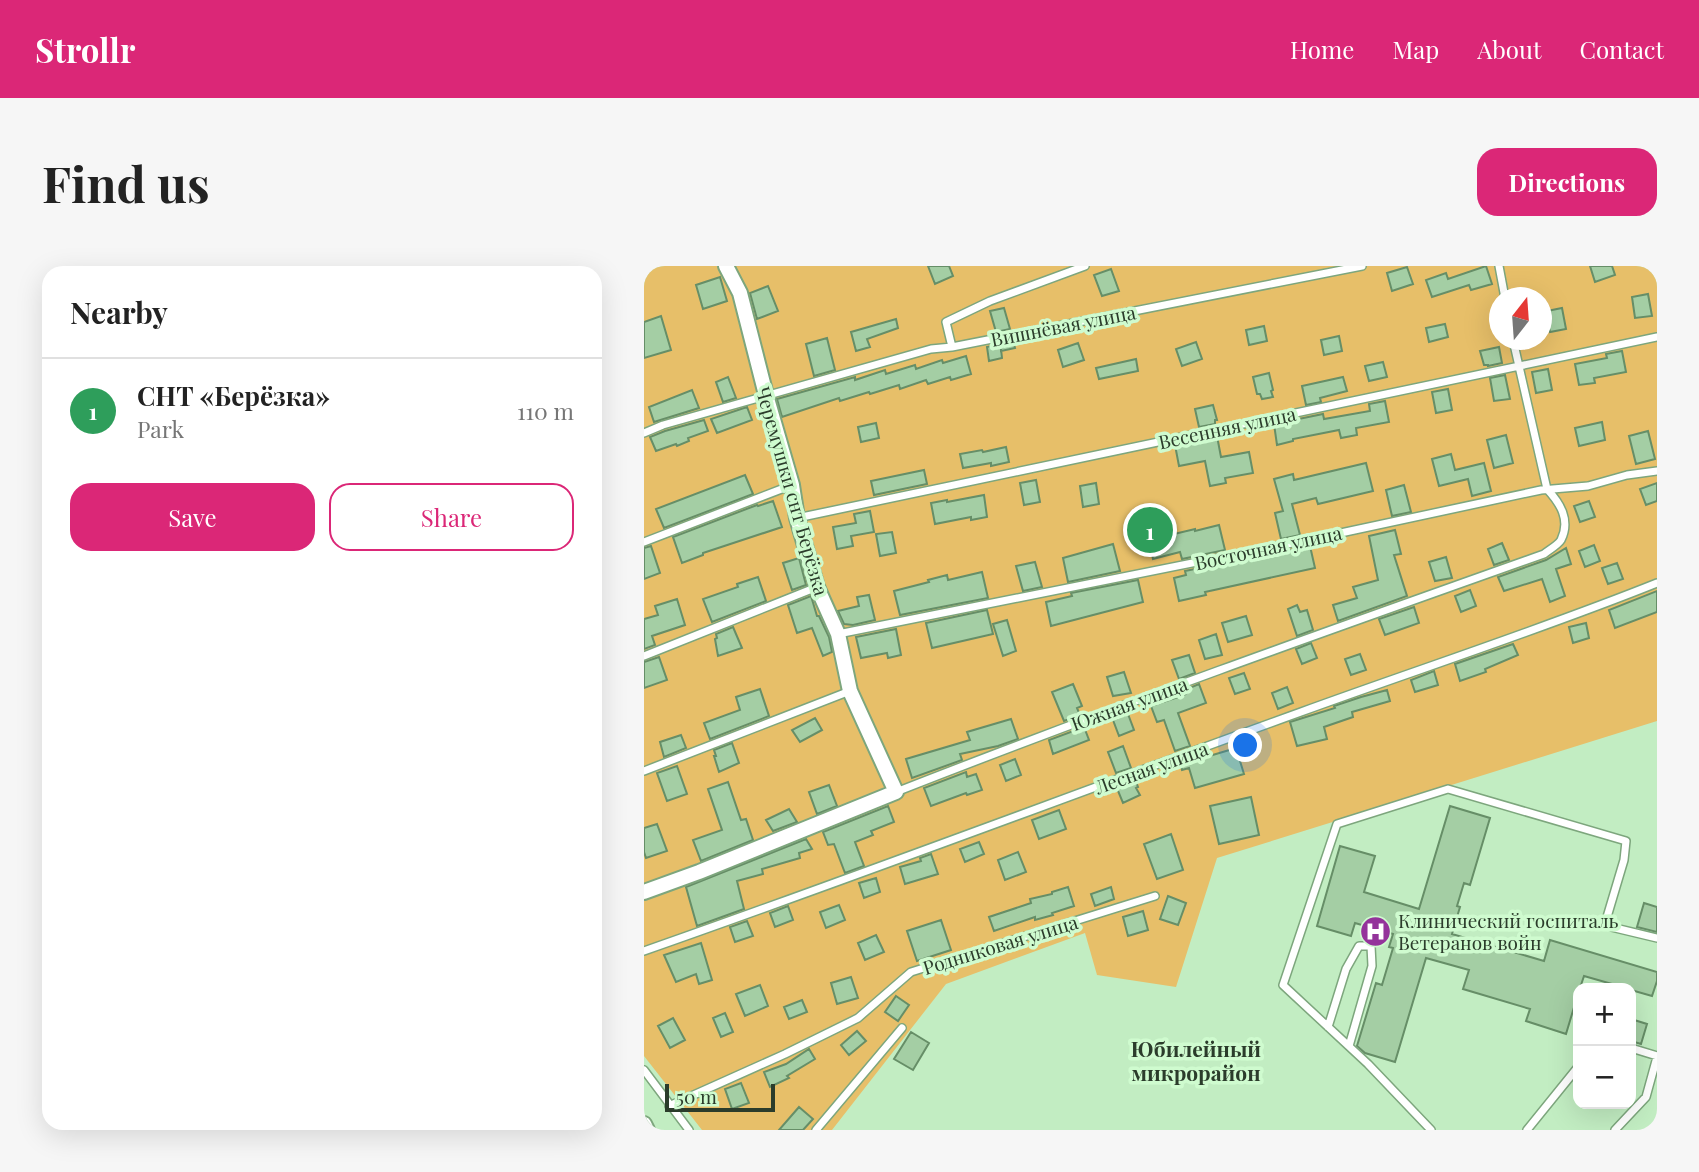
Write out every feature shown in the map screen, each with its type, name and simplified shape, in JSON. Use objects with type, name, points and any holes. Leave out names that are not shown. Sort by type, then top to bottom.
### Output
[{"type":"street","name":"Черемушки снт Берёзка","points":[[730,267],[740,293],[817,587],[838,634],[850,691],[896,792]]},
{"type":"street","name":"Южная улица","points":[[644,892],[699,873],[896,792]]},
{"type":"street","points":[[644,1124],[648,1130]]},
{"type":"lane","points":[[952,347],[946,322],[990,301],[1085,266]]},
{"type":"lane","name":"Вишнёвая улица","points":[[644,433],[663,425],[931,349],[1362,266]]},
{"type":"lane","points":[[1499,266],[1503,287]]},
{"type":"lane","name":"Весенняя улица","points":[[797,518],[1657,337]]},
{"type":"lane","name":"Южная улица","points":[[896,792],[1275,649],[1544,554],[1560,541],[1565,523],[1561,504],[1547,489],[1515,350]]},
{"type":"lane","name":"Восточная улица","points":[[838,634],[1547,489],[1588,486],[1627,475],[1657,471]]},
{"type":"lane","points":[[644,542],[792,485]]},
{"type":"lane","name":"Лесная улица","points":[[644,951],[808,894],[1657,583]]},
{"type":"lane","points":[[644,656],[817,587]]},
{"type":"lane","points":[[644,771],[850,691]]},
{"type":"lane","points":[[1431,1130],[1349,1046],[1283,985],[1338,824],[1448,789],[1626,841],[1624,860],[1607,917],[1611,926],[1657,938]]},
{"type":"lane","name":"Родниковая улица","points":[[669,1106],[858,1018],[911,972],[1155,896]]},
{"type":"lane","points":[[1328,1027],[1346,969],[1359,946],[1371,946],[1372,966],[1349,1046]]},
{"type":"lane","points":[[816,1130],[902,1028]]},
{"type":"lane","points":[[1615,1130],[1646,1097],[1657,1057],[1636,1050]]},
{"type":"lane","points":[[644,1070],[689,1130]]},
{"type":"lane","points":[[1527,1130],[1573,1073]]},
{"type":"shaded area","points":[[644,266],[1657,266],[1657,721],[1217,858],[1176,987],[1097,975],[1085,933],[946,984],[832,1130],[702,1130],[644,1056]]},
{"type":"building","points":[[928,266],[949,266],[953,276],[935,284]]},
{"type":"building","points":[[1486,266],[1492,284],[1471,290],[1469,285],[1432,297],[1426,280],[1446,273],[1448,279]]},
{"type":"building","points":[[1590,266],[1612,266],[1615,275],[1595,282]]},
{"type":"building","points":[[1407,267],[1413,284],[1392,291],[1387,273]]},
{"type":"building","points":[[1111,269],[1119,291],[1102,296],[1094,275]]},
{"type":"building","points":[[720,277],[727,301],[703,309],[696,285]]},
{"type":"building","points":[[768,286],[778,311],[757,319],[750,293]]},
{"type":"building","points":[[1648,294],[1652,316],[1635,318],[1632,297]]},
{"type":"building","points":[[1004,308],[1010,329],[996,332],[990,311]]},
{"type":"building","points":[[1562,308],[1566,329],[1552,332],[1552,310]]},
{"type":"building","points":[[661,316],[671,350],[644,358],[644,322]]},
{"type":"building","points":[[896,319],[898,328],[867,339],[870,347],[856,351],[851,332]]},
{"type":"building","points":[[1445,324],[1448,337],[1429,342],[1426,328]]},
{"type":"building","points":[[1264,326],[1267,341],[1249,345],[1246,330]]},
{"type":"building","points":[[1339,336],[1342,351],[1324,355],[1321,340]]},
{"type":"building","points":[[827,338],[835,370],[814,376],[806,344]]},
{"type":"building","points":[[1013,341],[1015,348],[1001,351],[1002,358],[989,361],[987,347]]},
{"type":"building","points":[[1196,342],[1202,359],[1182,366],[1176,349]]},
{"type":"building","points":[[1078,343],[1084,360],[1063,367],[1058,350]]},
{"type":"building","points":[[1500,350],[1502,363],[1484,365],[1480,351]]},
{"type":"building","points":[[1622,351],[1626,372],[1594,378],[1595,383],[1579,385],[1575,364],[1607,358],[1606,354]]},
{"type":"building","points":[[966,356],[971,374],[928,384],[926,380],[900,389],[899,385],[840,401],[839,398],[782,417],[777,399],[885,370],[886,374],[915,365],[916,369],[942,360],[943,363]]},
{"type":"building","points":[[1136,359],[1138,371],[1099,379],[1096,368]]},
{"type":"building","points":[[1383,362],[1387,377],[1369,381],[1365,366]]},
{"type":"building","points":[[1548,369],[1552,390],[1536,393],[1532,372]]},
{"type":"building","points":[[1269,373],[1273,397],[1262,399],[1260,394],[1257,394],[1253,377]]},
{"type":"building","points":[[1505,375],[1510,399],[1494,401],[1490,378]]},
{"type":"building","points":[[728,377],[736,398],[723,402],[716,382]]},
{"type":"building","points":[[1343,377],[1347,391],[1320,398],[1321,402],[1306,405],[1302,386]]},
{"type":"building","points":[[1448,389],[1452,410],[1436,413],[1432,392]]},
{"type":"building","points":[[692,390],[699,408],[654,422],[649,407]]},
{"type":"building","points":[[1385,401],[1389,422],[1356,428],[1357,435],[1341,438],[1339,430],[1277,445],[1274,424],[1323,414],[1324,419],[1370,411],[1369,404]]},
{"type":"building","points":[[1213,405],[1217,420],[1215,424],[1199,427],[1195,409]]},
{"type":"building","points":[[747,407],[752,420],[717,433],[711,419]]},
{"type":"building","points":[[704,420],[708,431],[688,438],[689,441],[677,446],[676,444],[656,451],[650,437]]},
{"type":"building","points":[[1602,422],[1605,440],[1579,446],[1575,428]]},
{"type":"building","points":[[876,423],[879,438],[861,442],[858,427]]},
{"type":"building","points":[[1648,431],[1655,459],[1636,464],[1629,436]]},
{"type":"building","points":[[1506,435],[1513,463],[1494,468],[1487,440]]},
{"type":"building","points":[[1217,436],[1221,457],[1249,452],[1253,473],[1225,478],[1226,483],[1210,486],[1205,461],[1179,466],[1175,445]]},
{"type":"building","points":[[1006,447],[1009,462],[963,468],[960,454]]},
{"type":"building","points":[[1451,454],[1455,470],[1484,463],[1491,491],[1472,496],[1468,479],[1439,486],[1432,459]]},
{"type":"building","points":[[1366,463],[1373,491],[1318,504],[1316,498],[1292,504],[1300,535],[1281,539],[1275,513],[1283,511],[1274,479],[1293,474],[1294,480]]},
{"type":"building","points":[[924,470],[927,484],[874,495],[871,481]]},
{"type":"building","points":[[745,475],[753,494],[664,528],[656,509]]},
{"type":"building","points":[[1036,480],[1040,502],[1024,505],[1020,483]]},
{"type":"building","points":[[1096,483],[1099,504],[1083,507],[1080,486]]},
{"type":"building","points":[[1657,483],[1657,501],[1646,505],[1640,489]]},
{"type":"building","points":[[1404,485],[1411,512],[1392,516],[1386,490]]},
{"type":"building","points":[[984,495],[987,517],[971,520],[971,517],[935,524],[931,503]]},
{"type":"building","points":[[773,501],[782,527],[703,553],[682,563],[673,537]]},
{"type":"building","points":[[1589,501],[1595,517],[1580,522],[1574,506]]},
{"type":"building","points":[[870,511],[874,532],[851,536],[853,546],[837,549],[833,527],[856,523],[854,514]]},
{"type":"building","points":[[1219,525],[1225,550],[1182,559],[1180,552],[1153,559],[1149,540]]},
{"type":"building","points":[[1395,530],[1401,554],[1394,555],[1407,596],[1338,621],[1333,605],[1357,598],[1353,587],[1378,580],[1369,536]]},
{"type":"building","points":[[892,532],[896,553],[880,556],[876,534]]},
{"type":"building","points":[[1502,543],[1509,560],[1494,565],[1488,549]]},
{"type":"building","points":[[1113,544],[1120,571],[1068,582],[1063,558]]},
{"type":"building","points":[[1594,545],[1600,561],[1585,567],[1579,551]]},
{"type":"building","points":[[651,546],[660,573],[644,579],[644,548]]},
{"type":"building","points":[[1310,546],[1315,568],[1205,592],[1206,595],[1179,601],[1174,578],[1186,575],[1185,571]]},
{"type":"building","points":[[1566,548],[1571,564],[1556,569],[1565,596],[1550,602],[1542,579],[1504,591],[1498,577],[1546,560]]},
{"type":"building","points":[[1446,557],[1452,578],[1435,581],[1429,562]]},
{"type":"building","points":[[799,558],[806,585],[792,590],[783,563]]},
{"type":"building","points":[[1035,562],[1042,587],[1023,591],[1016,566]]},
{"type":"building","points":[[1617,563],[1623,579],[1608,584],[1602,568]]},
{"type":"building","points":[[982,572],[988,598],[900,615],[894,591],[947,575],[948,580]]},
{"type":"building","points":[[758,577],[766,601],[712,622],[703,599]]},
{"type":"building","points":[[1138,580],[1143,602],[1051,626],[1046,602],[1072,596],[1071,593]]},
{"type":"building","points":[[1470,590],[1476,606],[1461,612],[1455,596]]},
{"type":"building","points":[[1657,591],[1657,612],[1615,628],[1609,610]]},
{"type":"building","points":[[869,595],[875,620],[853,625],[844,624],[838,611],[859,606],[857,597]]},
{"type":"building","points":[[811,596],[817,616],[829,637],[832,652],[823,656],[812,628],[797,633],[788,605]]},
{"type":"building","points":[[677,599],[685,625],[652,636],[655,645],[644,649],[644,619],[658,615],[655,606]]},
{"type":"building","points":[[1297,605],[1300,612],[1307,610],[1313,630],[1297,636],[1288,609]]},
{"type":"building","points":[[1414,607],[1419,623],[1385,635],[1379,619]]},
{"type":"building","points":[[987,610],[993,634],[932,648],[926,623]]},
{"type":"building","points":[[1246,616],[1252,635],[1228,642],[1222,623]]},
{"type":"building","points":[[1007,620],[1016,651],[1003,656],[993,624]]},
{"type":"building","points":[[1586,623],[1589,638],[1573,643],[1569,627]]},
{"type":"building","points":[[733,627],[742,648],[718,656],[716,634]]},
{"type":"building","points":[[896,629],[901,655],[888,658],[887,653],[861,658],[856,637]]},
{"type":"building","points":[[1216,634],[1222,655],[1205,659],[1199,640]]},
{"type":"building","points":[[1311,643],[1317,658],[1302,664],[1296,649]]},
{"type":"building","points":[[1513,644],[1518,655],[1485,669],[1486,672],[1460,681],[1455,664]]},
{"type":"building","points":[[1360,654],[1366,670],[1351,675],[1345,659]]},
{"type":"building","points":[[1189,655],[1195,673],[1179,679],[1172,660]]},
{"type":"building","points":[[659,657],[667,680],[644,688],[644,662]]},
{"type":"building","points":[[1434,671],[1438,685],[1415,692],[1411,680]]},
{"type":"building","points":[[1124,672],[1131,693],[1113,696],[1107,677]]},
{"type":"building","points":[[1244,673],[1250,689],[1235,694],[1229,678]]},
{"type":"building","points":[[1073,684],[1082,706],[1077,708],[1080,715],[1064,721],[1052,692]]},
{"type":"building","points":[[1199,684],[1206,703],[1178,713],[1190,746],[1175,751],[1164,720],[1157,722],[1151,706],[1184,695],[1188,692],[1187,689]]},
{"type":"building","points":[[1287,687],[1293,703],[1278,709],[1272,693]]},
{"type":"building","points":[[760,689],[769,716],[710,739],[704,723],[740,710],[736,697]]},
{"type":"building","points":[[1387,690],[1390,701],[1352,712],[1353,717],[1324,727],[1327,739],[1297,746],[1290,722]]},
{"type":"building","points":[[1128,714],[1134,730],[1119,736],[1113,720]]},
{"type":"building","points":[[815,718],[822,730],[800,742],[792,730]]},
{"type":"building","points":[[1011,719],[1018,739],[960,754],[962,760],[912,778],[906,759],[970,740],[967,732]]},
{"type":"building","points":[[1084,727],[1089,740],[1053,754],[1049,740]]},
{"type":"building","points":[[681,735],[686,748],[664,757],[660,742]]},
{"type":"building","points":[[732,743],[739,763],[719,772],[714,750]]},
{"type":"building","points":[[1123,746],[1131,768],[1116,773],[1108,752]]},
{"type":"building","points":[[1236,748],[1244,774],[1195,788],[1189,768],[1182,770],[1180,763]]},
{"type":"building","points":[[1015,759],[1021,775],[1006,781],[1000,765]]},
{"type":"building","points":[[677,766],[687,794],[667,801],[657,773]]},
{"type":"building","points":[[966,772],[967,777],[976,774],[982,790],[931,806],[924,788]]},
{"type":"building","points":[[1135,779],[1140,795],[1123,803],[1116,786]]},
{"type":"building","points":[[728,782],[741,820],[746,819],[753,840],[701,861],[693,840],[722,830],[708,789]]},
{"type":"building","points":[[829,785],[837,806],[817,814],[809,792]]},
{"type":"building","points":[[1251,797],[1259,835],[1219,844],[1210,806]]},
{"type":"building","points":[[888,806],[894,822],[871,831],[873,835],[855,842],[864,866],[845,873],[834,844],[828,845],[823,832]]},
{"type":"building","points":[[1450,806],[1490,818],[1470,885],[1464,883],[1452,934],[1544,961],[1550,940],[1657,972],[1652,996],[1636,991],[1636,983],[1608,983],[1584,976],[1582,983],[1573,983],[1573,1011],[1566,1034],[1526,1021],[1530,1009],[1463,989],[1469,970],[1426,958],[1395,1062],[1365,1053],[1357,1046],[1376,983],[1382,985],[1393,948],[1389,947],[1393,934],[1355,923],[1351,936],[1317,926],[1340,846],[1375,856],[1364,892],[1419,909]]},
{"type":"building","points":[[789,809],[797,822],[773,831],[766,820]]},
{"type":"building","points":[[1059,810],[1066,829],[1039,839],[1032,820]]},
{"type":"building","points":[[657,824],[667,851],[646,858],[644,828]]},
{"type":"building","points":[[1171,834],[1183,870],[1157,879],[1144,844]]},
{"type":"building","points":[[806,839],[812,849],[799,853],[800,858],[762,869],[763,874],[737,881],[744,909],[697,926],[686,887]]},
{"type":"building","points":[[979,842],[984,854],[965,862],[960,849]]},
{"type":"building","points":[[1018,852],[1026,872],[1005,880],[998,860]]},
{"type":"building","points":[[931,854],[938,874],[905,884],[900,867],[921,861],[920,858]]},
{"type":"building","points":[[876,878],[880,892],[864,898],[859,883]]},
{"type":"building","points":[[1068,887],[1074,906],[1052,913],[1053,915],[1035,920],[1035,917],[994,931],[989,917],[1031,903],[1030,899]]},
{"type":"building","points":[[1111,887],[1114,899],[1095,906],[1091,894]]},
{"type":"building","points":[[1168,896],[1186,903],[1178,925],[1160,919]]},
{"type":"building","points":[[1644,903],[1657,907],[1657,932],[1637,927]]},
{"type":"building","points":[[839,905],[845,920],[826,928],[820,912]]},
{"type":"building","points":[[788,906],[793,920],[775,927],[770,913]]},
{"type":"building","points":[[1143,911],[1148,930],[1128,936],[1123,917]]},
{"type":"building","points":[[941,920],[951,950],[917,961],[907,931]]},
{"type":"building","points":[[747,921],[753,936],[735,942],[730,927]]},
{"type":"building","points":[[876,935],[884,952],[865,960],[858,943]]},
{"type":"building","points":[[701,943],[712,980],[699,984],[696,974],[676,982],[664,955]]},
{"type":"building","points":[[851,977],[858,998],[837,1004],[831,983]]},
{"type":"building","points":[[760,985],[768,1006],[745,1016],[736,994]]},
{"type":"building","points":[[896,996],[909,1005],[898,1021],[885,1012]]},
{"type":"building","points":[[802,1000],[807,1012],[789,1019],[784,1007]]},
{"type":"building","points":[[725,1013],[733,1032],[721,1037],[713,1018]]},
{"type":"building","points":[[673,1018],[685,1040],[670,1048],[658,1026]]},
{"type":"building","points":[[1636,1021],[1647,1024],[1641,1044],[1636,1042]]},
{"type":"building","points":[[857,1031],[866,1041],[849,1055],[841,1045]]},
{"type":"building","points":[[911,1032],[929,1043],[913,1070],[894,1059]]},
{"type":"building","points":[[809,1049],[815,1059],[787,1076],[789,1078],[770,1087],[764,1072],[786,1064]]},
{"type":"building","points":[[741,1083],[749,1103],[732,1109],[725,1089]]},
{"type":"building","points":[[799,1107],[813,1119],[803,1130],[779,1130]]},
{"type":"place","name":"СНТ «Берёзка»","points":[[1150,530]]},
{"type":"place","name":"Клинический госпиталь Ветеранов войн","points":[[1375,931]]},
{"type":"district","name":"Юбилейный микрорайон","points":[[1196,1060]]}]
